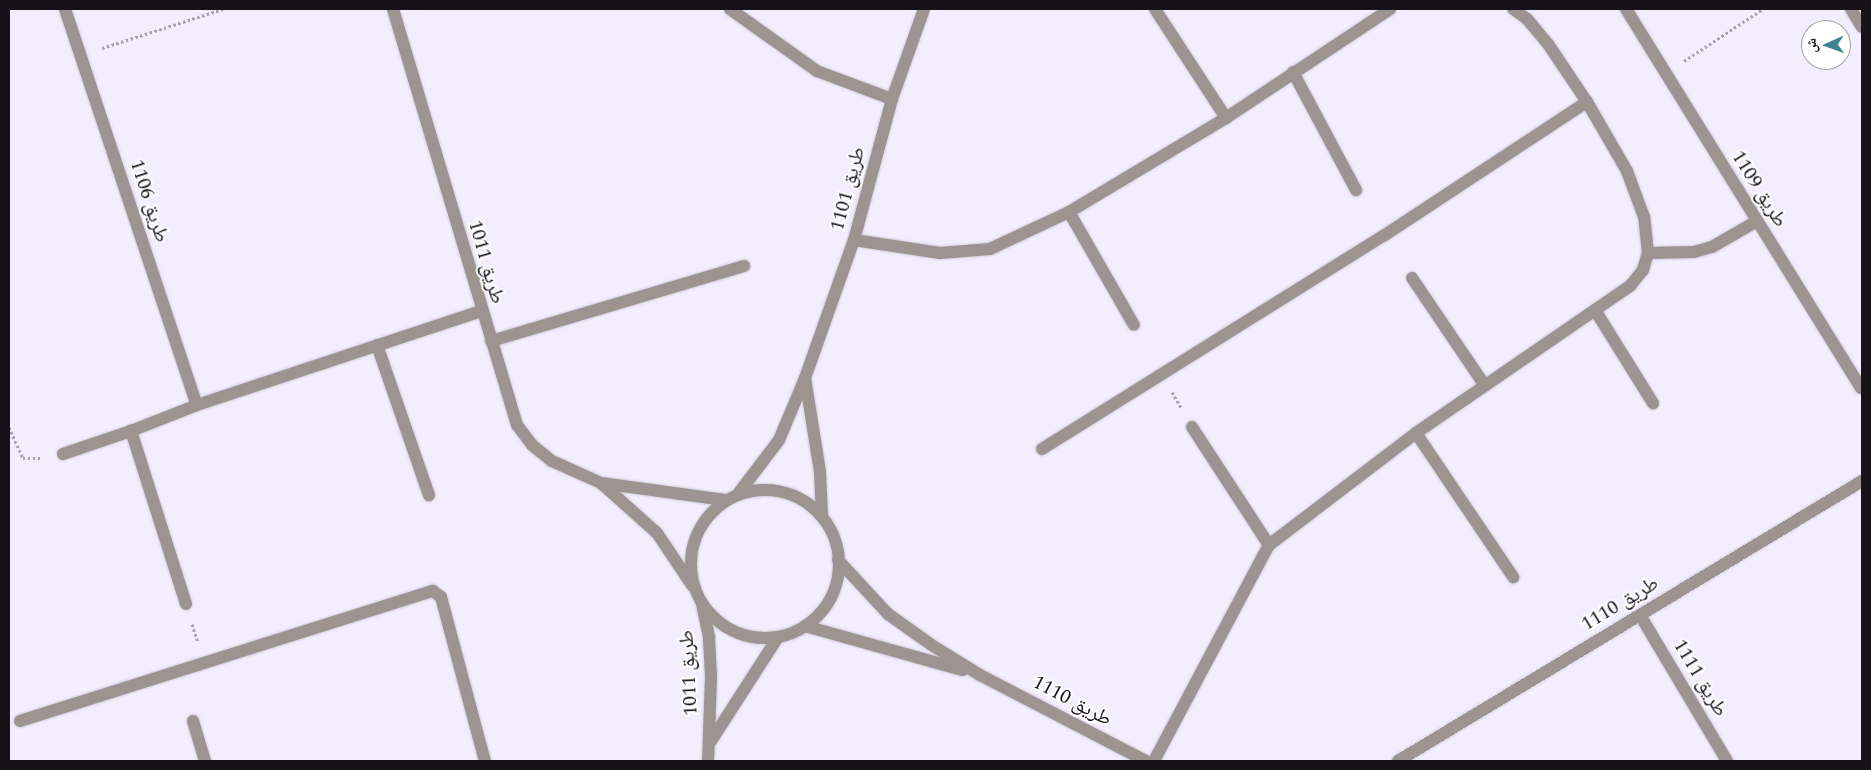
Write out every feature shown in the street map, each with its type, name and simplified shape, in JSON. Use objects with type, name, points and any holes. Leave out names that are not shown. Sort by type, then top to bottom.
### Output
[{"type":"street","name":"طريق 1106","points":[[65,9],[197,405]]},
{"type":"street","name":"طريق 1011","points":[[393,9],[481,311],[517,426],[532,445],[552,461],[601,483],[725,500]]},
{"type":"street","points":[[730,9],[817,70],[892,99]]},
{"type":"street","name":"طريق 1101","points":[[738,494],[778,440],[805,378],[854,240],[892,99],[924,9]]},
{"type":"street","points":[[1155,9],[1226,118]]},
{"type":"street","points":[[854,240],[940,253],[990,249],[1069,212],[1226,118],[1390,9]]},
{"type":"street","points":[[1154,761],[1269,545],[1416,434],[1630,286],[1643,270],[1648,253],[1644,217],[1627,171],[1587,102],[1548,44],[1513,9]]},
{"type":"street","name":"طريق 1109","points":[[1626,9],[1861,388]]},
{"type":"street","points":[[1851,9],[1862,27]]},
{"type":"street","points":[[1293,72],[1356,190]]},
{"type":"street","points":[[1042,449],[1385,235],[1587,102]]},
{"type":"street","points":[[1069,212],[1134,325]]},
{"type":"street","points":[[1648,253],[1694,252],[1712,247],[1757,221]]},
{"type":"street","points":[[491,341],[744,266]]},
{"type":"street","points":[[1412,278],[1485,386]]},
{"type":"street","points":[[1595,310],[1653,403]]},
{"type":"street","points":[[63,454],[131,431],[197,405],[481,311]]},
{"type":"street","points":[[378,345],[430,495]]},
{"type":"street","name":"طريق 1101","points":[[805,378],[820,472],[822,516]]},
{"type":"street","points":[[1192,427],[1269,545]]},
{"type":"street","points":[[131,431],[186,604]]},
{"type":"street","points":[[1416,434],[1513,577]]},
{"type":"street","name":"طريق 1110","points":[[1398,761],[1862,480]]},
{"type":"street","name":"طريق 1011","points":[[601,483],[657,533],[695,590]]},
{"type":"street","points":[[768,489],[798,497],[822,516],[830,530],[838,560],[831,595],[820,613],[805,626],[778,637],[749,636],[722,625],[702,604],[695,590],[690,565],[694,540],[706,517],[725,500],[738,494],[768,489]]},
{"type":"street","name":"طريق 1110","points":[[838,560],[888,614],[980,674],[1146,761]]},
{"type":"street","points":[[20,721],[433,591],[441,596],[485,761]]},
{"type":"street","name":"طريق 1011","points":[[702,604],[709,638],[711,741],[708,761]]},
{"type":"street","name":"طريق 1111","points":[[1640,614],[1727,761]]},
{"type":"street","name":"طريق 1110","points":[[805,626],[980,674]]},
{"type":"street","name":"طريق 1011","points":[[711,741],[778,637]]},
{"type":"street","points":[[193,721],[205,761]]},
{"type":"path","points":[[80,56],[224,9]]},
{"type":"path","points":[[1664,73],[1763,9]]},
{"type":"path","points":[[9,427],[22,458],[33,460],[63,454]]},
{"type":"path","points":[[186,604],[205,664]]}]
